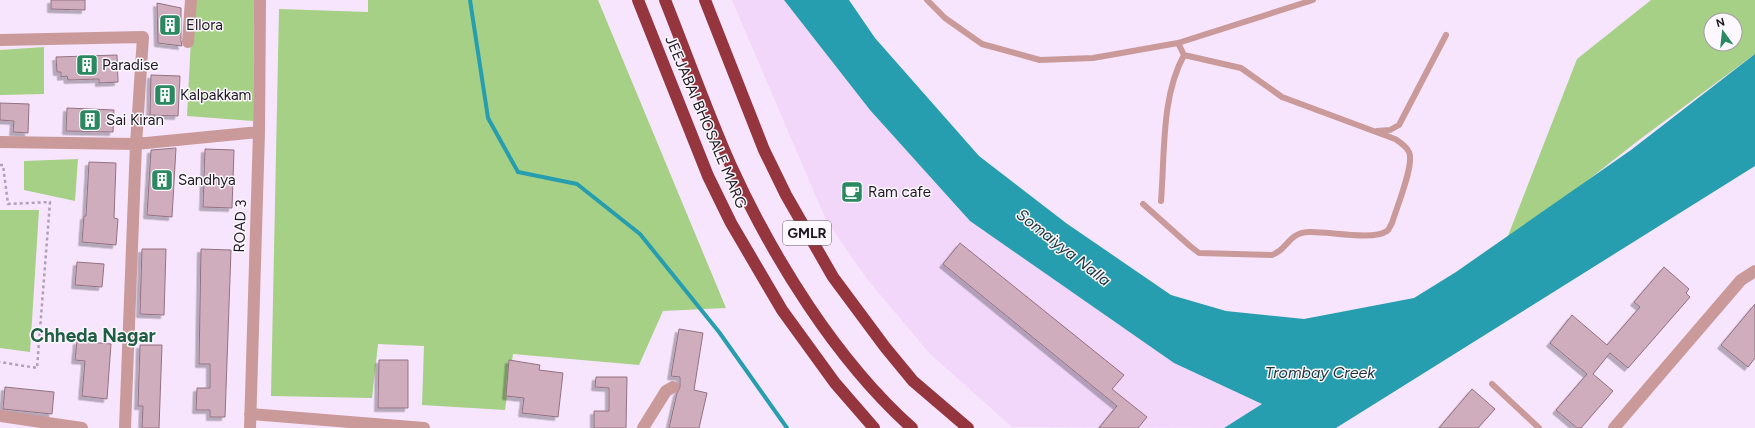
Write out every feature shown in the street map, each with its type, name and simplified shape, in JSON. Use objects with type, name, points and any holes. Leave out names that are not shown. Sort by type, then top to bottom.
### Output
[{"type":"highway","name":"JEEJABAI BHOSALE MARG","points":[[638,0],[708,176],[731,223],[786,316],[835,383],[874,428]]},
{"type":"highway","points":[[665,0],[731,165],[754,212],[778,255],[803,297],[855,368],[886,406],[912,428]]},
{"type":"highway","name":"GMLR","points":[[705,0],[764,150],[786,196],[833,278],[880,341],[913,381],[968,428]]},
{"type":"street","points":[[188,42],[191,0]]},
{"type":"street","name":"ROAD 3","points":[[250,428],[259,132],[260,0]]},
{"type":"street","points":[[0,40],[143,36],[136,144],[125,428]]},
{"type":"street","points":[[0,142],[136,144],[259,132]]},
{"type":"street","points":[[1614,428],[1741,280],[1755,271]]},
{"type":"street","points":[[643,428],[666,391],[673,387]]},
{"type":"street","points":[[250,414],[424,428]]},
{"type":"street","points":[[0,416],[82,428]]},
{"type":"lane","points":[[927,0],[945,18],[982,44],[1040,60],[1093,58],[1178,43],[1313,0]]},
{"type":"lane","points":[[1374,131],[1390,130],[1398,125],[1446,35]]},
{"type":"lane","points":[[1178,43],[1184,55]]},
{"type":"lane","points":[[1143,204],[1190,246],[1200,253],[1272,255],[1280,253],[1289,239],[1298,233],[1376,235],[1387,231],[1392,224],[1410,165],[1409,153],[1403,144],[1374,131],[1282,97],[1241,68],[1184,55]]},
{"type":"lane","points":[[1161,201],[1168,111],[1178,68],[1184,55]]},
{"type":"lane","points":[[1492,384],[1539,428]]},
{"type":"path","points":[[0,164],[3,165],[8,204],[50,202],[37,368],[0,362]]},
{"type":"shaded area","points":[[732,0],[784,0],[870,110],[970,221],[1174,363],[1263,404],[1224,428],[1012,427],[929,353],[867,279],[826,220]]},
{"type":"green space","points":[[193,0],[254,0],[253,121],[187,116]]},
{"type":"green space","points":[[368,0],[598,0],[726,308],[663,311],[639,365],[513,354],[505,410],[422,405],[424,346],[378,344],[372,398],[271,396],[279,9],[368,12]]},
{"type":"green space","points":[[1651,0],[1755,0],[1755,54],[1639,140],[1504,246],[1577,59]]},
{"type":"green space","points":[[44,47],[44,94],[0,95],[0,50]]},
{"type":"green space","points":[[78,159],[75,201],[24,190],[24,161]]},
{"type":"green space","points":[[0,210],[39,210],[30,352],[0,348]]},
{"type":"water","name":"Trombay Creek","points":[[784,0],[849,0],[875,38],[979,156],[1066,223],[1171,295],[1226,311],[1304,319],[1414,298],[1456,272],[1631,150],[1755,54],[1755,166],[1336,428],[1224,428],[1262,404],[1174,363],[970,221],[870,110]]},
{"type":"building","points":[[51,0],[85,0],[85,10],[51,9]]},
{"type":"building","name":"Ellora","points":[[157,3],[181,8],[182,46],[158,43]]},
{"type":"building","name":"Paradise","points":[[117,55],[118,82],[99,83],[99,79],[68,80],[67,76],[61,77],[61,72],[57,72],[56,57]]},
{"type":"building","name":"Kalpakkam","points":[[151,75],[180,76],[178,116],[150,115]]},
{"type":"building","points":[[0,103],[29,104],[28,133],[13,132],[14,121],[0,120]]},
{"type":"building","name":"Sai Kiran","points":[[67,108],[114,110],[113,132],[66,131]]},
{"type":"building","name":"Sandhya","points":[[176,148],[172,217],[147,215],[151,150]]},
{"type":"building","points":[[205,149],[234,150],[232,208],[203,207]]},
{"type":"building","points":[[89,162],[116,163],[114,218],[118,219],[116,245],[82,242],[84,216],[86,216]]},
{"type":"building","points":[[960,243],[1124,375],[1112,389],[1147,417],[1138,428],[1099,428],[1117,406],[943,264]]},
{"type":"building","points":[[142,249],[166,249],[164,315],[140,314]]},
{"type":"building","points":[[201,249],[231,250],[225,417],[210,417],[210,410],[196,410],[197,388],[210,388],[210,364],[199,364]]},
{"type":"building","points":[[77,262],[104,264],[102,287],[75,285]]},
{"type":"building","points":[[1664,267],[1689,289],[1686,293],[1690,297],[1628,368],[1610,353],[1593,374],[1613,391],[1581,428],[1577,428],[1556,410],[1587,374],[1550,343],[1572,315],[1607,345],[1640,307],[1634,302]]},
{"type":"building","points":[[1755,304],[1755,358],[1748,367],[1721,345]]},
{"type":"building","points":[[679,329],[703,333],[694,390],[707,393],[699,428],[669,428],[677,393],[680,387],[680,377],[671,376]]},
{"type":"building","points":[[77,341],[111,344],[107,399],[82,396],[85,361],[75,360]]},
{"type":"building","points":[[140,345],[162,345],[159,428],[142,428],[143,406],[138,406]]},
{"type":"building","points":[[379,360],[408,360],[408,408],[378,408]]},
{"type":"building","points":[[509,360],[540,365],[539,370],[563,373],[558,417],[522,413],[524,398],[506,396]]},
{"type":"building","points":[[596,377],[627,377],[626,428],[594,428],[594,411],[609,411],[609,388],[595,387]]},
{"type":"building","points":[[5,387],[54,392],[52,414],[3,409]]},
{"type":"building","points":[[1472,389],[1495,409],[1478,428],[1439,428]]},
{"type":"waterway","points":[[470,0],[488,118],[518,172],[577,184],[640,234],[719,332],[787,428]]},
{"type":"place","name":"Ellora","points":[[170,25]]},
{"type":"place","name":"Paradise","points":[[87,65]]},
{"type":"place","name":"Kalpakkam","points":[[165,95]]},
{"type":"place","name":"Sai Kiran","points":[[90,120]]},
{"type":"place","name":"Sandhya","points":[[162,180]]},
{"type":"place","name":"Ram cafe","points":[[852,192]]},
{"type":"district","name":"Chheda Nagar","points":[[93,335]]},
{"type":"water label","name":"Somaiyya Nalla","points":[[1064,247]]}]
